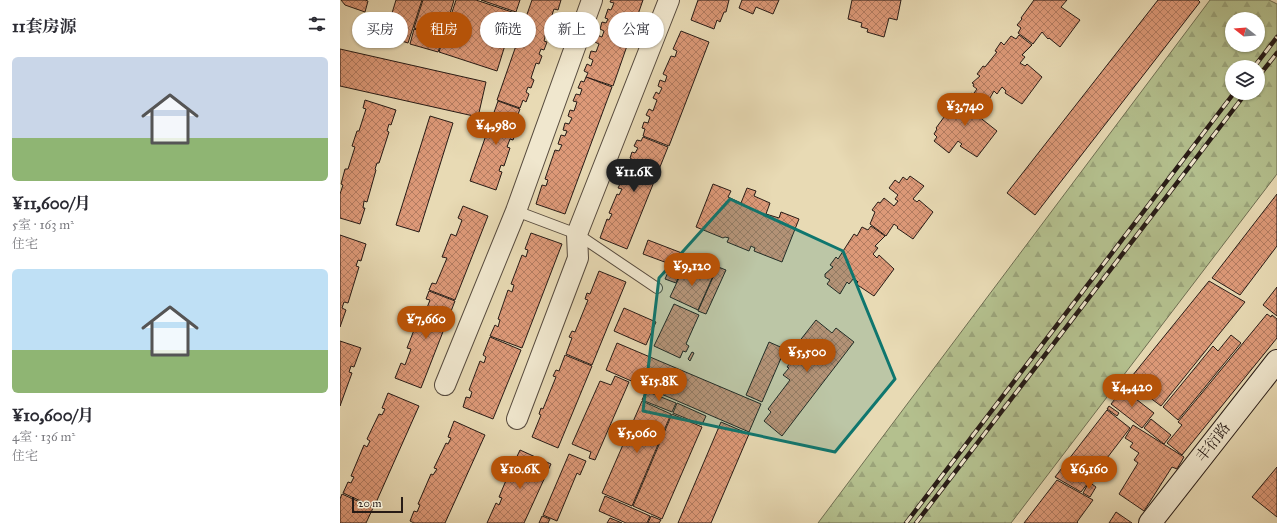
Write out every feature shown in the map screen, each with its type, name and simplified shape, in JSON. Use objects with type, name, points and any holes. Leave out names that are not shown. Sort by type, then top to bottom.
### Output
[{"type":"street","points":[[445,385],[516,211],[592,0]]},
{"type":"street","points":[[516,419],[578,258],[577,234],[669,0]]},
{"type":"street","name":"丰衍路","points":[[1150,523],[1277,361]]},
{"type":"lane","points":[[516,211],[577,234],[657,288]]},
{"type":"highlighted area","points":[[730,199],[843,251],[895,379],[835,452],[643,411],[659,278]]},
{"type":"green space","points":[[1210,0],[1269,0],[1277,4],[1277,174],[1011,523],[818,523]]},
{"type":"building","points":[[341,0],[368,1],[365,12],[345,5]]},
{"type":"building","points":[[396,0],[422,0],[418,12],[416,12],[416,18],[408,43],[408,12],[392,12]]},
{"type":"building","points":[[423,0],[454,0],[450,12],[419,12]]},
{"type":"building","points":[[456,0],[476,0],[512,12],[480,12],[480,48],[504,48],[497,71],[439,52],[440,48],[472,48],[472,12],[452,12]]},
{"type":"building","points":[[481,0],[520,0],[516,12]]},
{"type":"building","points":[[532,0],[561,0],[558,10],[554,9],[553,12],[544,12],[545,48],[544,50],[541,49],[539,54],[542,56],[539,64],[536,63],[531,78],[534,80],[531,88],[528,87],[526,92],[529,94],[526,102],[523,100],[520,108],[497,100],[515,48],[536,48],[536,12],[528,12]]},
{"type":"building","points":[[611,0],[643,0],[639,12],[608,12],[608,19],[605,18],[608,9],[611,10],[614,3],[610,2]]},
{"type":"building","points":[[698,0],[729,0],[726,12],[724,12],[720,22],[717,20],[714,29],[691,20]]},
{"type":"building","points":[[742,0],[779,0],[773,14],[756,7],[753,14],[739,8]]},
{"type":"building","points":[[852,0],[901,0],[897,20],[889,18],[884,37],[867,32],[868,29],[861,27],[862,23],[848,19]]},
{"type":"building","points":[[1034,0],[1067,0],[1061,7],[1080,20],[1060,47],[1049,38],[1048,39],[1042,32],[1033,44],[1018,33],[1021,28],[1017,25]]},
{"type":"building","points":[[1158,0],[1198,0],[1200,2],[1035,215],[1007,193]]},
{"type":"building","points":[[608,19],[608,48],[626,48],[613,86],[586,77],[588,73],[584,71],[587,64],[591,66],[593,60],[589,58],[591,51],[596,52],[598,48],[600,48],[600,36],[602,37],[604,31],[600,29],[602,22],[606,23]]},
{"type":"building","points":[[414,29],[416,30],[416,46],[410,44]]},
{"type":"building","points":[[681,31],[709,42],[669,146],[643,136],[645,129],[642,128],[644,122],[648,123],[650,117],[646,115],[649,109],[653,111],[657,100],[653,98],[656,92],[659,94],[662,88],[658,86],[660,80],[665,82],[667,76],[663,74],[671,56],[675,57],[677,51],[673,49]]},
{"type":"building","points":[[1019,35],[1032,45],[1022,55],[1025,57],[1020,63],[1025,66],[1027,64],[1042,77],[1022,104],[1005,93],[1006,91],[1002,87],[997,94],[994,91],[987,103],[974,93],[977,89],[972,83],[980,76],[977,74],[983,66],[985,67],[997,52],[995,51],[1001,42],[1004,45],[1011,36],[1016,39]]},
{"type":"building","points":[[424,48],[439,48],[438,52]]},
{"type":"building","points":[[340,49],[486,82],[478,117],[340,86]]},
{"type":"building","points":[[586,77],[612,87],[565,214],[536,204],[542,185],[546,186],[548,180],[545,179],[555,150],[559,151],[562,145],[558,144],[561,135],[565,136],[567,131],[563,130],[565,123],[569,124],[572,118],[568,116],[570,110],[574,111],[577,102],[573,101],[576,94],[580,95],[582,89],[578,88],[581,81],[584,82]]},
{"type":"building","points":[[971,93],[986,104],[978,116],[997,131],[977,157],[960,146],[962,144],[958,141],[949,153],[934,141],[937,137],[934,134],[937,129],[936,128],[958,98],[961,100],[965,94],[968,97]]},
{"type":"building","points":[[365,100],[396,110],[391,125],[389,124],[387,131],[389,132],[379,163],[377,163],[375,169],[376,170],[367,202],[364,201],[363,208],[365,208],[360,224],[340,218],[340,194],[345,169],[348,169],[355,147],[352,146],[357,131],[359,131],[366,109],[363,108]]},
{"type":"building","points":[[498,101],[520,109],[517,117],[521,118],[518,126],[515,125],[512,131],[516,132],[513,140],[510,139],[507,147],[510,148],[504,166],[501,165],[499,171],[502,172],[496,190],[470,181]]},
{"type":"building","points":[[430,116],[453,123],[419,232],[396,225]]},
{"type":"building","points":[[643,137],[668,147],[627,249],[600,238],[607,219],[609,220],[612,214],[609,213],[617,194],[619,195],[622,189],[618,188],[621,182],[624,183],[626,177],[623,176],[625,170],[629,171],[633,160],[630,158],[632,152],[635,153],[638,148],[634,146],[637,140],[641,141]]},
{"type":"building","points":[[910,176],[924,186],[913,199],[917,202],[919,200],[933,212],[913,239],[897,228],[898,227],[894,224],[886,236],[870,224],[875,212],[872,210],[878,202],[880,203],[884,198],[894,206],[898,201],[895,199],[898,195],[889,188],[895,180],[899,183],[903,177],[907,180]]},
{"type":"building","points":[[713,184],[731,191],[728,197],[741,203],[747,188],[756,191],[754,196],[770,203],[766,214],[779,218],[781,212],[799,219],[782,262],[754,251],[755,248],[751,246],[749,251],[727,242],[729,238],[723,238],[696,227]]},
{"type":"building","points":[[1277,194],[1277,246],[1240,295],[1212,278]]},
{"type":"building","points":[[463,206],[488,216],[455,300],[429,290],[432,283],[436,284],[447,258],[442,257],[451,234],[456,236],[462,220],[458,218]]},
{"type":"building","points":[[871,226],[885,236],[875,246],[878,248],[873,254],[877,258],[879,255],[894,269],[874,296],[856,284],[858,282],[854,278],[849,284],[847,282],[840,294],[827,284],[830,280],[825,277],[825,274],[833,267],[830,265],[836,257],[838,259],[854,234],[857,236],[862,227],[868,230]]},
{"type":"building","points":[[531,233],[562,244],[522,348],[490,336],[495,325],[498,327],[500,320],[498,319],[508,290],[512,292],[514,285],[511,284],[522,255],[526,257],[528,250],[525,249]]},
{"type":"building","points":[[340,235],[366,244],[361,261],[358,260],[356,266],[359,267],[348,303],[344,302],[342,308],[346,310],[340,327]]},
{"type":"building","points":[[648,240],[726,270],[706,314],[698,311],[714,275],[675,256],[670,264],[643,254]]},
{"type":"building","points":[[675,257],[685,262],[676,283],[665,279]]},
{"type":"building","points":[[686,263],[713,276],[698,310],[670,297]]},
{"type":"building","points":[[599,271],[626,282],[592,365],[566,354],[572,338],[569,337],[572,331],[575,332],[588,300],[585,299],[587,293],[590,294]]},
{"type":"building","points":[[1209,281],[1245,302],[1161,406],[1128,381]]},
{"type":"building","points":[[1277,287],[1277,316],[1263,305]]},
{"type":"building","points":[[429,291],[455,301],[421,388],[395,378],[401,363],[405,365],[411,349],[407,348],[416,325],[420,326],[430,300],[426,299]]},
{"type":"building","points":[[674,304],[699,315],[686,344],[689,346],[686,352],[683,351],[680,358],[654,346]]},
{"type":"building","points":[[624,308],[656,322],[646,345],[614,331]]},
{"type":"building","points":[[1267,314],[1271,317],[1272,315],[1277,319],[1277,338],[1182,455],[1167,443],[1182,425],[1178,422]]},
{"type":"building","points":[[816,320],[832,333],[836,328],[854,342],[782,436],[764,421],[771,412],[768,409],[790,380],[783,375],[789,368],[787,367],[796,355],[791,352]]},
{"type":"building","points":[[1231,335],[1241,343],[1178,420],[1163,407],[1213,346],[1218,351]]},
{"type":"building","points":[[490,337],[521,350],[493,419],[463,407],[466,397],[470,398],[472,392],[469,390],[480,361],[484,363],[486,357],[483,355]]},
{"type":"building","points":[[340,341],[361,348],[354,367],[351,366],[349,372],[352,373],[340,406]]},
{"type":"building","points":[[769,342],[785,349],[762,402],[746,395]]},
{"type":"building","points":[[617,343],[761,404],[749,432],[606,370]]},
{"type":"building","points":[[692,352],[694,353],[690,361],[688,359]]},
{"type":"building","points":[[565,355],[592,366],[558,448],[532,437],[541,415],[539,414],[541,408],[543,409],[556,377],[553,376],[556,370],[559,371]]},
{"type":"building","points":[[615,376],[629,382],[595,460],[589,458],[591,452],[572,444],[600,381],[611,385]]},
{"type":"building","points":[[1123,389],[1154,413],[1142,428],[1111,404]]},
{"type":"building","points":[[646,391],[676,403],[672,412],[642,400]]},
{"type":"building","points":[[388,393],[419,406],[374,507],[343,493],[348,482],[351,483],[354,477],[351,476],[364,445],[367,447],[370,441],[367,439],[379,414],[382,415],[385,409],[382,408]]},
{"type":"building","points":[[642,401],[671,414],[632,506],[602,493]]},
{"type":"building","points":[[677,403],[706,416],[702,425],[673,413]]},
{"type":"building","points":[[1109,406],[1119,413],[1117,416],[1107,409]]},
{"type":"building","points":[[1107,410],[1130,428],[1081,492],[1055,477]]},
{"type":"building","points":[[672,414],[702,427],[662,519],[633,506]]},
{"type":"building","points":[[1151,419],[1171,435],[1164,444],[1144,428]]},
{"type":"building","points":[[454,421],[485,435],[445,523],[414,523],[410,521],[414,511],[417,512],[420,505],[418,504],[431,474],[433,475],[437,469],[434,468],[446,443],[448,444],[451,438],[448,437]]},
{"type":"building","points":[[721,422],[749,434],[711,523],[678,523]]},
{"type":"building","points":[[1133,425],[1184,457],[1177,469],[1172,467],[1144,511],[1119,494],[1138,463],[1134,460],[1139,453],[1130,447],[1133,443],[1125,438]]},
{"type":"building","points":[[520,450],[551,464],[524,523],[487,523],[496,503],[499,505],[502,498],[499,497],[510,471],[514,473],[516,467],[513,465]]},
{"type":"building","points":[[569,454],[586,461],[580,475],[577,473],[557,521],[543,515]]},
{"type":"building","points":[[1277,467],[1277,517],[1252,497]]},
{"type":"building","points":[[1057,480],[1093,500],[1077,522],[1078,523],[1024,523]]},
{"type":"building","points":[[1089,482],[1096,487],[1090,497],[1083,493]]},
{"type":"building","points":[[342,494],[373,508],[366,523],[340,523],[340,499]]},
{"type":"building","points":[[605,496],[650,516],[647,523],[626,523],[599,511]]},
{"type":"building","points":[[1116,512],[1132,523],[1109,523]]},
{"type":"building","points":[[542,516],[550,519],[548,523],[539,523]]},
{"type":"building","points":[[651,516],[661,520],[659,523],[648,523]]},
{"type":"building","points":[[610,518],[622,523],[607,523]]},
{"type":"railway","points":[[1259,60],[1277,37]]},
{"type":"railway","points":[[1265,68],[1277,53]]},
{"type":"railway","points":[[906,523],[1229,100]]},
{"type":"railway","points":[[916,523],[1241,100]]}]
